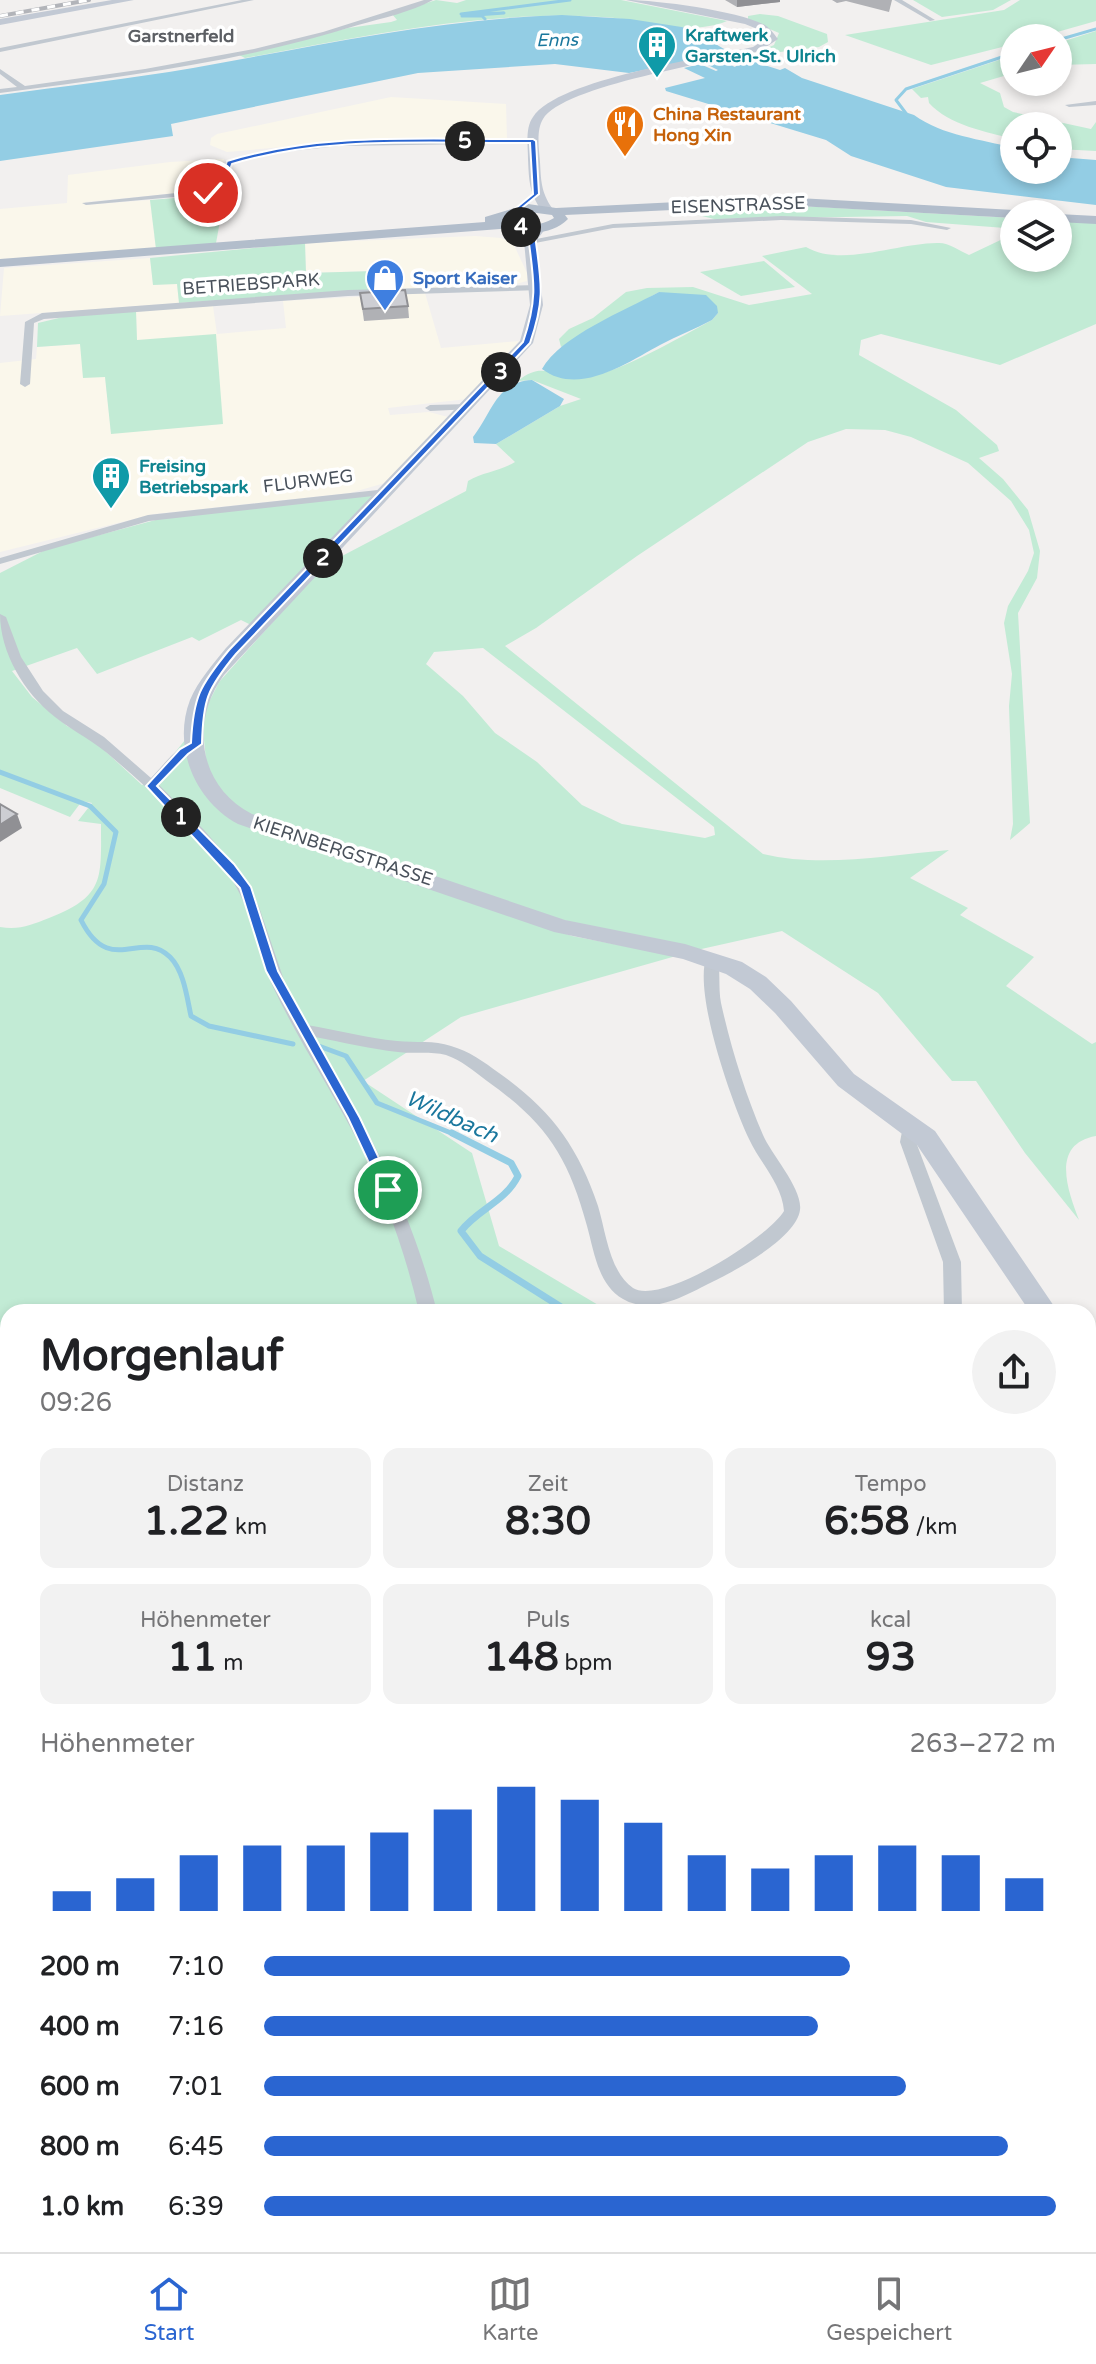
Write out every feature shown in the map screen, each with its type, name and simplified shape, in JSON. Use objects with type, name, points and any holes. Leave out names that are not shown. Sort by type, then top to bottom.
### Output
[{"type":"main road","points":[[524,229],[522,209],[554,213],[693,203],[780,201],[1000,213]]},
{"type":"main road","points":[[0,263],[108,257],[462,226],[524,229],[552,226],[554,213]]},
{"type":"main road","points":[[1072,219],[1096,220]]},
{"type":"street","points":[[0,22],[129,0]]},
{"type":"street","points":[[210,0],[228,6]]},
{"type":"street","points":[[0,50],[251,0]]},
{"type":"street","points":[[408,0],[419,4]]},
{"type":"street","points":[[0,91],[272,47],[430,0]]},
{"type":"street","points":[[554,213],[536,194],[533,141],[536,120],[547,107],[573,92],[756,49],[773,39],[770,32],[757,25],[631,0]]},
{"type":"street","points":[[897,0],[932,20]]},
{"type":"street","points":[[0,71],[24,88]]},
{"type":"street","points":[[1069,105],[1096,103]]},
{"type":"street","points":[[86,203],[216,191],[229,163],[265,152],[353,143],[533,141]]},
{"type":"street","points":[[522,209],[536,194]]},
{"type":"street","name":"EISENSTRASSE","points":[[524,229],[781,218],[911,222],[947,228]]},
{"type":"street","name":"KIERNBERGSTRASSE","points":[[524,229],[538,288],[535,323],[526,343],[212,677],[197,707],[197,744],[208,789],[228,810],[245,819],[562,927],[712,959],[758,983],[846,1080],[910,1125],[945,1162],[1040,1304]]},
{"type":"street","name":"BETRIEBSPARK","points":[[25,384],[30,322],[42,316],[348,293],[538,288]]},
{"type":"street","points":[[430,408],[469,407]]},
{"type":"street","name":"FLURWEG","points":[[3,560],[159,516],[387,492]]},
{"type":"street","points":[[0,577],[3,560]]},
{"type":"street","points":[[0,617],[20,668],[38,695],[60,715],[100,740],[151,786],[230,866],[246,887],[272,971],[354,1118],[388,1190],[417,1262],[426,1304]]},
{"type":"street","points":[[151,786],[184,751],[197,744]]},
{"type":"street","points":[[303,1030],[398,1047],[443,1049],[481,1068],[520,1096],[554,1128],[570,1151],[581,1175],[608,1270],[616,1284],[630,1295],[645,1299],[664,1298],[686,1288],[773,1234],[787,1221],[792,1210],[788,1195],[757,1140],[738,1084],[708,980],[712,959]]},
{"type":"street","points":[[910,1125],[908,1142],[952,1262],[953,1304]]},
{"type":"shaded area","points":[[391,97],[506,104],[507,139],[349,141],[227,152],[210,145],[211,138],[217,134]]},
{"type":"shaded area","points":[[224,159],[216,186],[210,190],[85,202],[85,205],[150,200],[156,249],[0,259],[0,209],[67,203],[68,175],[170,162]]},
{"type":"shaded area","points":[[475,236],[501,238],[513,243],[528,275],[527,281],[512,285],[379,290],[375,271],[306,273],[305,243]]},
{"type":"shaded area","points":[[150,258],[153,285],[177,283],[179,303],[0,316],[4,268]]},
{"type":"shaded area","points":[[425,293],[441,348],[519,341],[467,399],[388,408],[390,415],[429,412],[448,417],[385,483],[350,493],[154,514],[0,552],[0,363],[36,359],[37,347],[80,344],[105,376],[111,433],[222,424],[137,340],[136,311],[213,306],[217,334],[286,328],[283,301]]},
{"type":"green space","points":[[436,0],[457,3],[466,0],[621,0],[727,21],[712,26],[682,27],[602,17],[467,21],[245,58],[239,55],[348,28],[391,22],[397,20],[392,14]]},
{"type":"green space","points":[[913,0],[1011,0],[993,10],[942,17]]},
{"type":"green space","points":[[1020,0],[1096,0],[1096,21],[1072,28],[1072,24],[1000,24],[1000,48],[931,65],[845,35],[1004,10]]},
{"type":"green space","points":[[748,16],[778,16],[827,34],[828,42],[819,47],[765,54],[763,50],[774,45],[779,33],[748,20]]},
{"type":"green space","points":[[1096,31],[1096,64],[1072,65],[1072,39]]},
{"type":"green space","points":[[1000,60],[1000,77],[980,83],[1000,93],[1004,107],[1013,112],[1000,112],[1000,135],[968,127],[947,117],[929,103],[928,97],[921,98],[912,89]]},
{"type":"green space","points":[[1096,122],[1096,151],[1072,150],[1072,125],[1091,129]]},
{"type":"green space","points":[[225,194],[216,243],[156,249],[150,200]]},
{"type":"green space","points":[[765,204],[1000,217],[1000,228],[926,222],[907,216],[714,219],[698,215]]},
{"type":"green space","points":[[1072,222],[1096,223],[1096,324],[1000,365],[881,334],[861,340],[859,355],[956,410],[997,445],[999,451],[979,458],[1003,479],[1028,510],[1040,551],[1037,578],[1018,613],[1030,823],[1010,840],[1013,824],[1009,706],[1012,674],[1004,623],[1008,606],[1028,571],[1034,553],[1029,530],[1011,501],[968,463],[911,437],[885,430],[846,429],[808,442],[505,646],[763,854],[832,860],[949,850],[910,878],[968,908],[960,915],[1034,957],[1006,986],[1092,1044],[1096,1042],[1096,1136],[1072,1148],[1066,1170],[1079,1220],[1025,1153],[976,1081],[952,1081],[878,993],[782,931],[697,950],[602,931],[553,917],[239,811],[217,793],[206,760],[203,730],[206,708],[219,682],[323,566],[466,491],[468,481],[515,462],[496,444],[560,406],[581,399],[532,380],[518,381],[536,371],[576,378],[601,374],[667,344],[712,320],[718,313],[659,292],[561,347],[559,339],[569,329],[593,318],[626,292],[647,288],[693,287],[749,305],[812,294],[762,256],[806,247],[820,253],[853,255],[939,243],[969,255],[1000,240],[1000,272],[1072,272]],"holes":[[[483,648],[714,827],[715,835],[705,838],[622,824],[582,805],[537,762],[495,733],[463,696],[426,664],[434,652]]]},
{"type":"green space","points":[[305,243],[306,273],[375,271],[379,290],[179,303],[177,284],[153,285],[150,258]]},
{"type":"green space","points":[[764,261],[795,287],[741,296],[700,272]]},
{"type":"green space","points":[[136,311],[137,340],[216,334],[223,424],[111,434],[105,377],[83,378],[80,344],[37,347],[38,323],[63,317]]},
{"type":"green space","points":[[372,495],[375,498],[251,625],[241,620],[199,641],[192,637],[97,674],[77,648],[12,671],[32,697],[67,726],[91,738],[142,785],[153,780],[189,735],[216,805],[572,936],[676,956],[461,1017],[363,1081],[472,1153],[499,1246],[597,1304],[0,1304],[0,927],[31,925],[67,910],[90,893],[99,872],[101,824],[78,821],[92,803],[82,801],[70,817],[0,788],[0,573],[47,549],[163,518]]},
{"type":"water","name":"Enns","points":[[562,15],[630,19],[688,28],[731,53],[629,73],[555,64],[418,73],[171,124],[173,136],[0,161],[0,95],[169,72],[423,28]]},
{"type":"water","points":[[737,56],[780,70],[785,68],[802,78],[914,115],[937,128],[1000,144],[1000,184],[1072,184],[1072,158],[1096,160],[1096,205],[946,187],[851,156],[826,140],[666,91],[665,88],[705,78],[684,68],[700,64],[716,71],[704,63],[719,60],[735,67],[737,65],[723,59]]},
{"type":"water","points":[[659,292],[706,295],[717,306],[718,313],[712,320],[603,374],[572,379],[556,377],[542,369],[551,357],[578,335]]},
{"type":"water","points":[[532,380],[564,399],[560,406],[496,444],[474,443],[473,437],[496,400],[510,386]]},
{"type":"building","points":[[405,290],[408,306],[363,309],[360,293]]},
{"type":"building","points":[[0,804],[17,814],[0,825]]},
{"type":"waterway","points":[[485,19],[482,16],[462,16],[504,13],[461,14],[570,0]]},
{"type":"waterway","points":[[1072,36],[1096,29]]},
{"type":"waterway","points":[[908,116],[896,100],[906,89],[1000,58]]},
{"type":"waterway","name":"Wildbach","points":[[0,772],[90,806],[116,832],[104,884],[81,920],[92,937],[114,950],[148,947],[159,949],[170,957],[182,977],[191,1016],[209,1026],[293,1044]]},
{"type":"waterway","name":"Wildbach","points":[[316,1045],[346,1056],[377,1103],[456,1135]]},
{"type":"waterway","name":"Wildbach","points":[[452,1133],[456,1135]]},
{"type":"waterway","name":"Wildbach","points":[[456,1135],[511,1163],[518,1176],[499,1199],[461,1231],[480,1256],[556,1304]]},
{"type":"railway","points":[[0,16],[89,0]]},
{"type":"place","name":"Kraftwerk Garsten-St. Ulrich","points":[[657,79]]},
{"type":"place","name":"China Restaurant Hong Xin","points":[[625,158]]},
{"type":"place","name":"Sport Kaiser","points":[[385,312]]},
{"type":"place","name":"Freising Betriebspark","points":[[111,510]]},
{"type":"district","name":"Garstnerfeld","points":[[181,36]]},
{"type":"route","points":[[208,193],[220,188],[229,163],[265,152],[353,143],[533,141],[536,194],[522,209],[508,217],[509,222],[531,235],[538,288],[537,311],[526,343],[232,652],[212,677],[197,707],[197,744],[184,751],[151,786],[230,866],[246,887],[257,931],[272,971],[287,1003],[354,1118],[388,1190]]}]
